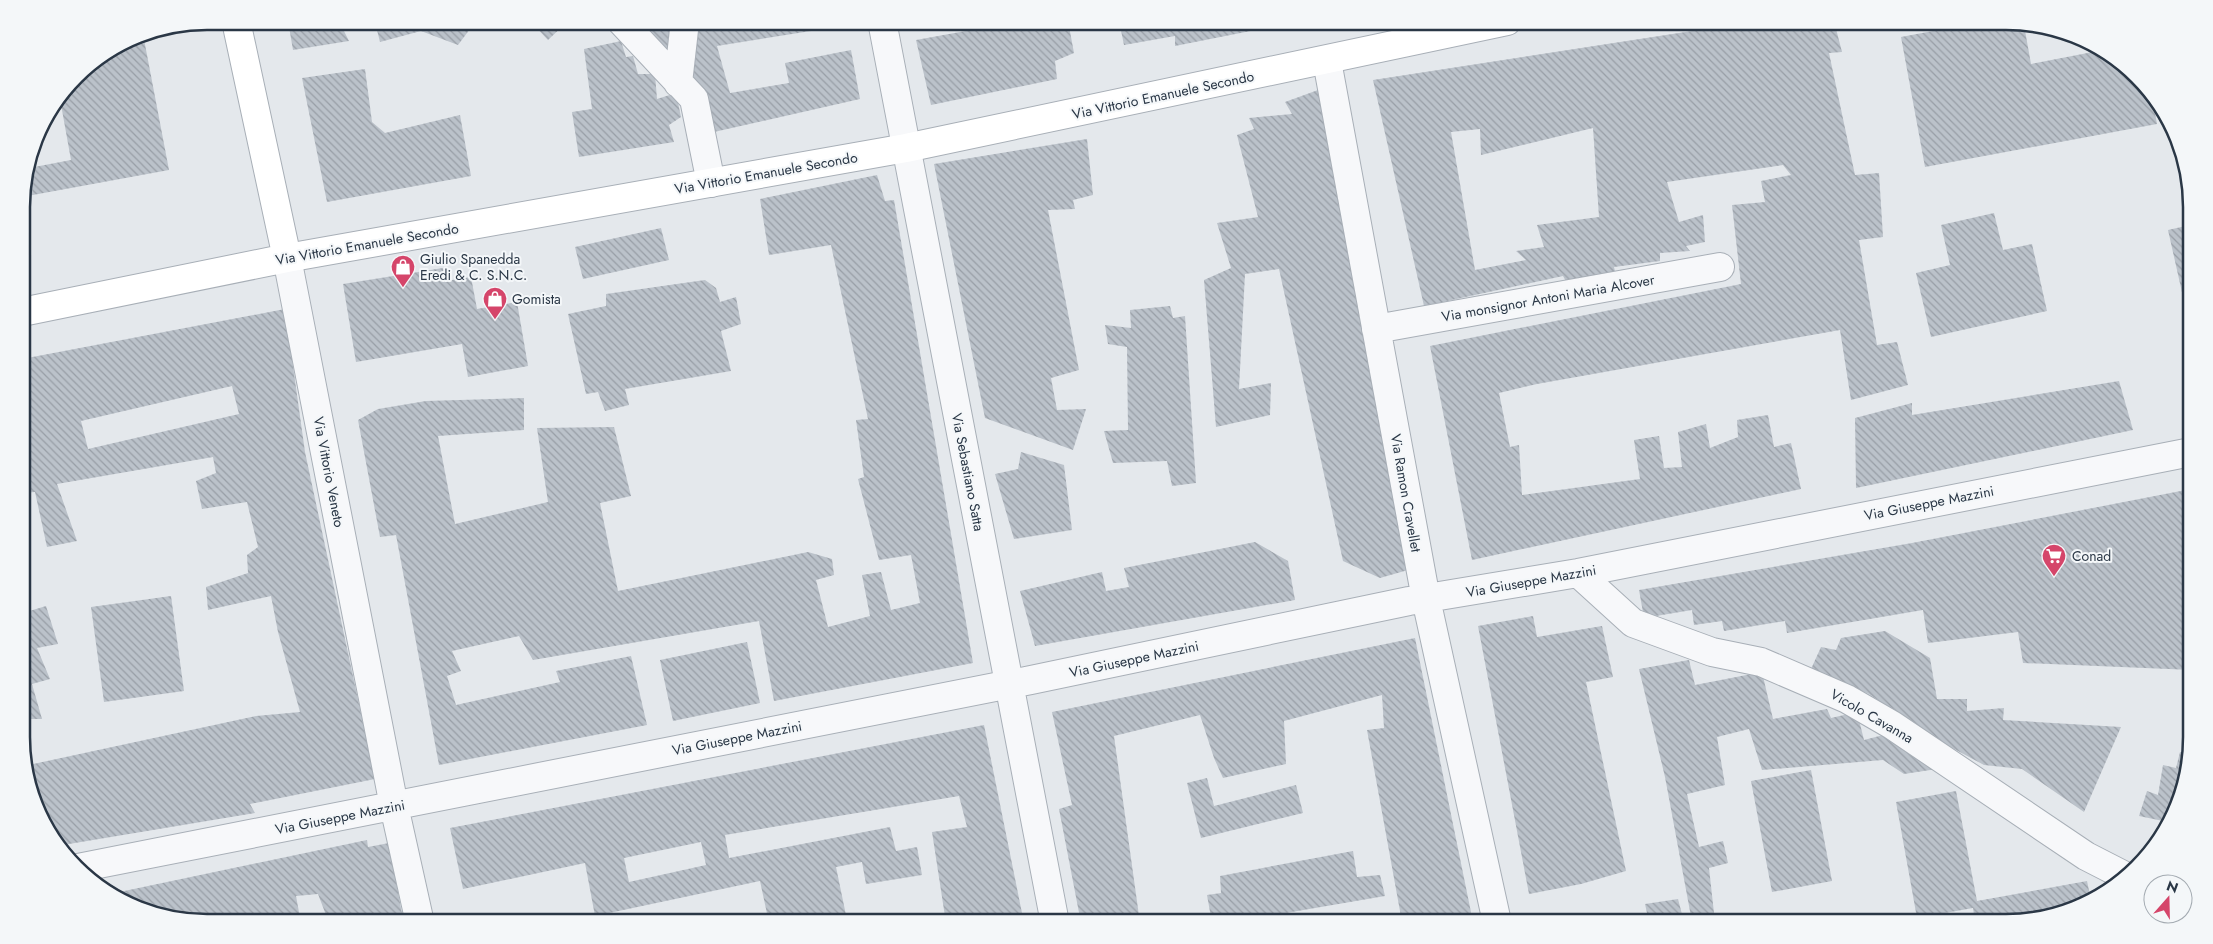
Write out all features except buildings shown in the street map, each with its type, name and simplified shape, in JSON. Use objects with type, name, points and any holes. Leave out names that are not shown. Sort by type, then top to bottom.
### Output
[{"type":"main road","name":"Via Vittorio Veneto","points":[[238,30],[287,258]]},
{"type":"main road","name":"Via Vittorio Emanuele Secondo","points":[[30,310],[287,258],[906,148],[1465,30]]},
{"type":"street","points":[[629,30],[694,99],[710,183]]},
{"type":"street","points":[[678,83],[684,30]]},
{"type":"street","name":"Via Sebastiano Satta","points":[[884,30],[1053,914]]},
{"type":"street","name":"Via Ramon Cravellet","points":[[1327,60],[1426,599],[1495,914]]},
{"type":"street","name":"Via Vittorio Veneto","points":[[287,258],[394,806],[418,914]]},
{"type":"street","name":"Via monsignor Antoni Maria Alcover","points":[[1376,329],[1720,267]]},
{"type":"street","name":"Via Giuseppe Mazzini","points":[[86,866],[1009,685],[1426,599],[1578,573],[2183,454]]},
{"type":"street","name":"Vicolo Cavanna","points":[[1578,573],[1633,623],[1712,652],[1761,662],[1847,699],[1892,725],[2086,856],[2119,873]]},
{"type":"place","name":"Giulio Spanedda Eredi & C. S.N.C.","points":[[403,288]]},
{"type":"place","name":"Gomista","points":[[495,320]]},
{"type":"place","name":"Conad","points":[[2054,577]]}]
